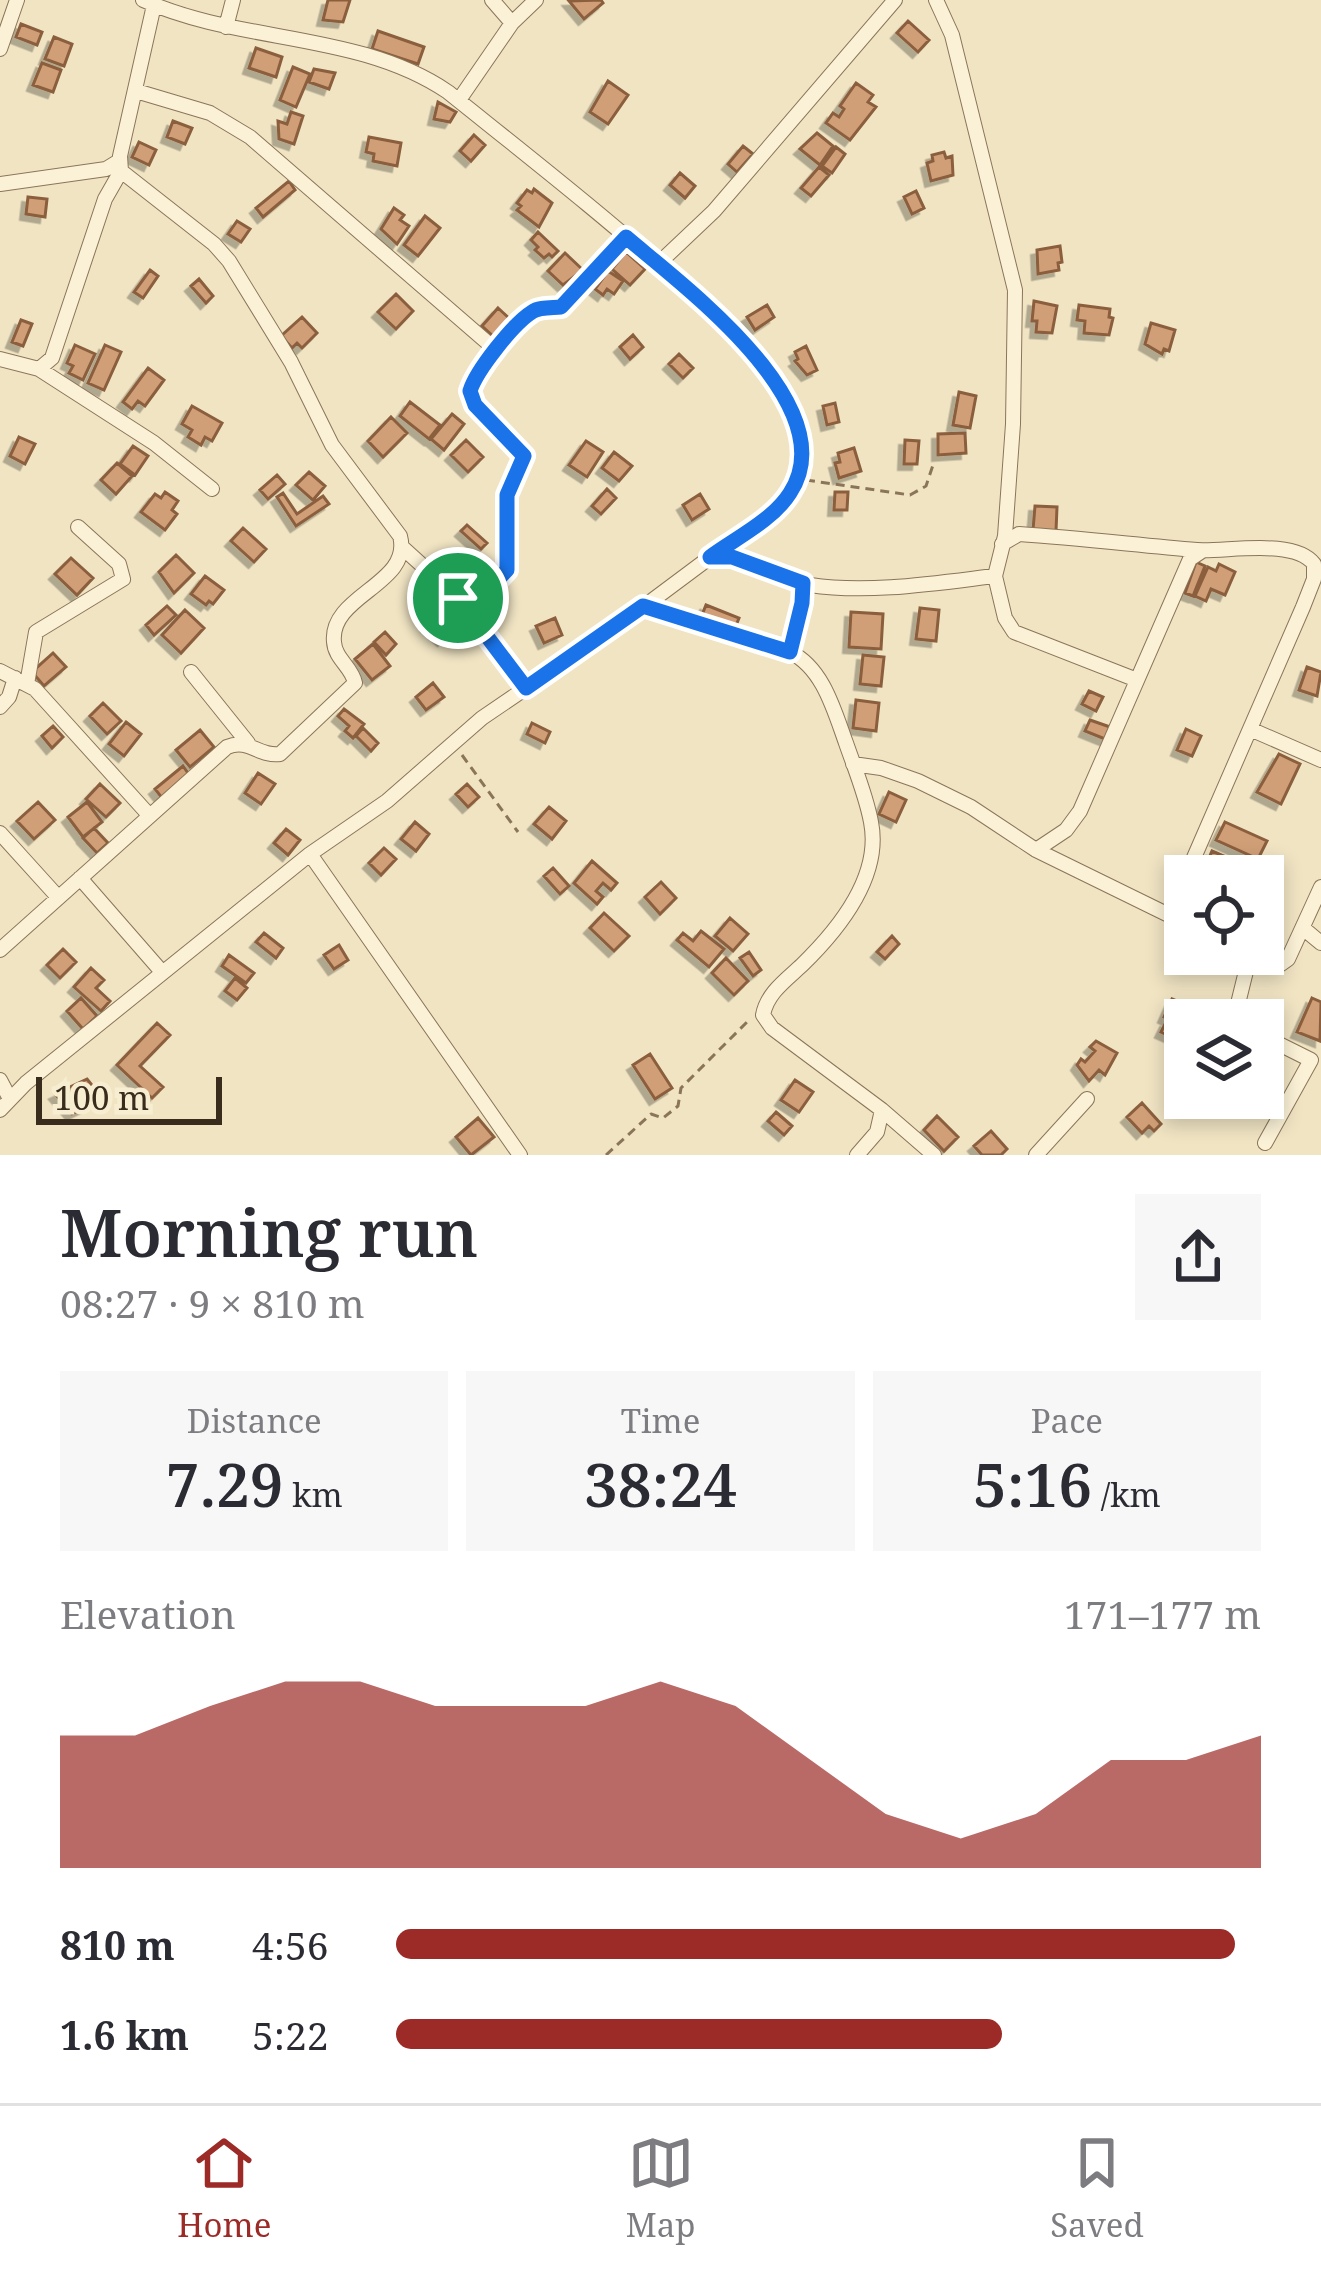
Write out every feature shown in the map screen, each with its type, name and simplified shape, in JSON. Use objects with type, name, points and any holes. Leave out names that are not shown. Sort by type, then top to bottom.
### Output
[{"type":"street","points":[[0,49],[17,0]]},
{"type":"street","points":[[226,26],[233,0]]},
{"type":"street","points":[[492,0],[512,23]]},
{"type":"street","points":[[459,100],[512,23],[536,0]]},
{"type":"street","points":[[658,264],[728,197],[895,0]]},
{"type":"street","points":[[935,0],[952,35],[1015,290],[1013,424],[995,576],[1005,619],[1014,632],[1137,680]]},
{"type":"street","points":[[0,1080],[5,1104],[310,854],[387,801],[482,718],[776,508],[798,478],[801,447],[784,399],[766,367],[658,264],[459,100],[428,79],[379,59],[226,26],[148,2],[136,91],[115,170],[52,358],[39,369]]},
{"type":"street","points":[[136,91],[210,113],[250,136],[496,350]]},
{"type":"street","points":[[0,184],[115,170],[214,244],[291,362],[332,445],[400,536],[403,548],[458,598],[526,688]]},
{"type":"street","points":[[458,598],[489,589],[507,570],[507,495],[524,456],[475,405],[470,391],[496,350],[535,310],[561,307],[626,237]]},
{"type":"street","points":[[0,359],[39,369],[154,443],[212,490]]},
{"type":"street","points":[[0,706],[9,697],[36,632],[122,579],[119,564],[78,527]]},
{"type":"street","points":[[1002,544],[1019,534],[1202,550],[1241,547],[1316,558],[1314,579],[1196,855]]},
{"type":"street","points":[[191,672],[248,743],[264,753],[280,754],[352,689],[354,676],[335,650],[334,630],[348,609],[397,564],[403,548]]},
{"type":"street","points":[[1036,850],[1066,830],[1080,811],[1190,559],[1202,550]]},
{"type":"street","points":[[710,557],[732,557],[803,583],[844,587],[995,576]]},
{"type":"street","points":[[643,606],[790,652],[808,662],[821,681],[872,824],[873,848],[864,879],[834,934],[771,994],[763,1015],[772,1028],[934,1155]]},
{"type":"street","points":[[14,678],[149,815]]},
{"type":"street","points":[[1250,730],[1321,760]]},
{"type":"street","points":[[3,941],[227,747],[248,743]]},
{"type":"street","points":[[853,764],[918,781],[971,807],[1036,850],[1164,912]]},
{"type":"street","points":[[0,833],[57,896]]},
{"type":"street","points":[[310,854],[520,1155]]},
{"type":"street","points":[[80,878],[162,973]]},
{"type":"street","points":[[1284,961],[1294,950],[1321,887]]},
{"type":"street","points":[[1304,929],[1321,943]]},
{"type":"street","points":[[1265,1143],[1315,1053],[1284,1043]]},
{"type":"street","points":[[1036,1155],[1087,1099]]},
{"type":"street","points":[[857,1155],[877,1132],[882,1110]]},
{"type":"path","points":[[798,478],[910,495],[926,486],[933,465]]},
{"type":"path","points":[[790,652],[803,583]]},
{"type":"path","points":[[454,744],[518,832]]},
{"type":"path","points":[[606,1155],[651,1114],[663,1118],[679,1106],[681,1088],[747,1020],[763,1015]]},
{"type":"building","points":[[328,0],[350,0],[343,22],[323,20]]},
{"type":"building","points":[[601,0],[584,19],[569,1]]},
{"type":"building","points":[[908,21],[929,40],[918,52],[897,33]]},
{"type":"building","points":[[21,24],[42,32],[37,45],[16,37]]},
{"type":"building","points":[[378,31],[424,47],[418,64],[372,49]]},
{"type":"building","points":[[54,37],[72,44],[64,66],[45,59]]},
{"type":"building","points":[[256,48],[282,57],[276,77],[249,68]]},
{"type":"building","points":[[42,63],[61,70],[53,92],[33,85]]},
{"type":"building","points":[[293,67],[310,74],[296,107],[280,100]]},
{"type":"building","points":[[314,69],[335,73],[329,89],[309,82]]},
{"type":"building","points":[[608,81],[628,95],[608,124],[590,112]]},
{"type":"building","points":[[856,83],[873,95],[868,102],[876,107],[850,140],[826,123],[833,113],[839,117],[844,109],[840,106]]},
{"type":"building","points":[[438,102],[456,112],[450,122],[434,119]]},
{"type":"building","points":[[291,112],[303,116],[294,144],[279,139],[278,121],[287,124]]},
{"type":"building","points":[[173,121],[192,128],[185,144],[167,137]]},
{"type":"building","points":[[817,133],[833,146],[820,165],[800,149]]},
{"type":"building","points":[[474,135],[485,145],[471,161],[460,151]]},
{"type":"building","points":[[369,137],[401,143],[397,166],[373,161],[374,154],[366,152]]},
{"type":"building","points":[[139,142],[156,150],[149,165],[132,157]]},
{"type":"building","points":[[743,146],[753,154],[737,172],[728,164]]},
{"type":"building","points":[[836,147],[845,154],[832,173],[822,166]]},
{"type":"building","points":[[944,152],[946,158],[952,156],[953,175],[931,181],[927,163],[933,161],[932,155]]},
{"type":"building","points":[[819,167],[829,175],[811,196],[801,188]]},
{"type":"building","points":[[680,173],[695,186],[685,198],[670,185]]},
{"type":"building","points":[[289,181],[295,190],[263,217],[256,208]]},
{"type":"building","points":[[534,189],[552,203],[539,227],[517,210],[527,190],[532,193]]},
{"type":"building","points":[[916,191],[924,208],[912,214],[904,197]]},
{"type":"building","points":[[28,197],[47,199],[45,217],[26,214]]},
{"type":"building","points":[[394,208],[409,226],[397,244],[381,229]]},
{"type":"building","points":[[425,216],[440,228],[418,256],[404,245]]},
{"type":"building","points":[[237,221],[250,229],[241,242],[228,234]]},
{"type":"building","points":[[538,232],[558,251],[552,257],[544,258],[535,250],[538,247],[531,240]]},
{"type":"building","points":[[1060,246],[1059,270],[1038,274],[1037,250]]},
{"type":"building","points":[[626,252],[645,269],[630,285],[612,269]]},
{"type":"building","points":[[565,253],[583,270],[563,285],[548,271]]},
{"type":"building","points":[[150,270],[158,276],[143,298],[134,292]]},
{"type":"building","points":[[608,271],[623,281],[614,294],[607,289],[603,295],[595,289]]},
{"type":"building","points":[[199,279],[213,296],[206,303],[191,286]]},
{"type":"building","points":[[396,294],[413,311],[396,329],[378,312]]},
{"type":"building","points":[[1034,301],[1057,306],[1052,333],[1036,332]]},
{"type":"building","points":[[767,305],[774,317],[755,330],[747,317]]},
{"type":"building","points":[[1079,305],[1110,309],[1109,335],[1084,333],[1085,321],[1077,320]]},
{"type":"building","points":[[498,308],[510,319],[494,337],[482,326]]},
{"type":"building","points":[[302,317],[317,333],[302,348],[297,343],[292,348],[281,336]]},
{"type":"building","points":[[21,320],[32,324],[23,346],[12,342]]},
{"type":"building","points":[[1151,323],[1175,330],[1169,351],[1164,349],[1162,354],[1145,344]]},
{"type":"building","points":[[633,335],[643,347],[630,359],[620,347]]},
{"type":"building","points":[[75,345],[95,354],[83,380],[69,373],[73,366],[67,363]]},
{"type":"building","points":[[105,345],[121,352],[104,390],[88,383]]},
{"type":"building","points":[[806,346],[817,370],[807,375],[795,361],[795,352]]},
{"type":"building","points":[[679,354],[693,368],[683,378],[669,364]]},
{"type":"building","points":[[148,368],[164,380],[145,406],[138,401],[132,409],[123,402]]},
{"type":"building","points":[[959,392],[976,396],[970,428],[953,425]]},
{"type":"building","points":[[410,402],[440,425],[429,439],[400,416]]},
{"type":"building","points":[[835,403],[839,422],[827,425],[823,406]]},
{"type":"building","points":[[192,406],[222,423],[212,441],[205,437],[201,445],[188,437],[192,430],[182,424]]},
{"type":"building","points":[[452,414],[464,424],[444,450],[431,439]]},
{"type":"building","points":[[391,417],[407,433],[383,457],[368,441]]},
{"type":"building","points":[[965,433],[966,453],[938,455],[938,434]]},
{"type":"building","points":[[19,437],[35,444],[25,464],[10,456]]},
{"type":"building","points":[[466,440],[483,457],[468,472],[451,455]]},
{"type":"building","points":[[905,440],[919,441],[917,464],[904,464]]},
{"type":"building","points":[[586,441],[603,452],[587,477],[569,465]]},
{"type":"building","points":[[133,446],[148,456],[135,475],[120,464]]},
{"type":"building","points":[[854,448],[861,471],[839,478],[838,453]]},
{"type":"building","points":[[614,452],[632,466],[619,481],[602,468]]},
{"type":"building","points":[[117,463],[132,476],[116,494],[101,480]]},
{"type":"building","points":[[309,472],[325,486],[313,500],[296,485]]},
{"type":"building","points":[[277,475],[285,484],[268,499],[260,490]]},
{"type":"building","points":[[607,489],[616,498],[601,514],[592,506]]},
{"type":"building","points":[[165,492],[178,501],[172,510],[177,514],[165,530],[141,512],[155,494],[161,498]]},
{"type":"building","points":[[835,492],[848,492],[847,510],[834,510]]},
{"type":"building","points":[[283,493],[297,514],[323,496],[329,504],[296,526],[277,497]]},
{"type":"building","points":[[700,494],[709,509],[692,520],[683,505]]},
{"type":"building","points":[[1035,506],[1057,507],[1056,531],[1033,530]]},
{"type":"building","points":[[467,525],[487,543],[481,549],[461,531]]},
{"type":"building","points":[[243,528],[266,549],[254,562],[231,541]]},
{"type":"building","points":[[176,555],[194,573],[174,593],[159,572]]},
{"type":"building","points":[[71,558],[93,578],[77,595],[55,574]]},
{"type":"building","points":[[1196,562],[1205,566],[1193,596],[1185,593]]},
{"type":"building","points":[[1219,564],[1235,572],[1225,595],[1211,589],[1206,601],[1195,596],[1208,567],[1216,571]]},
{"type":"building","points":[[205,576],[224,590],[213,604],[206,605],[191,594]]},
{"type":"building","points":[[706,605],[739,618],[735,628],[702,615]]},
{"type":"building","points":[[167,606],[176,615],[154,635],[146,625]]},
{"type":"building","points":[[444,608],[459,622],[443,640],[427,626]]},
{"type":"building","points":[[920,608],[939,610],[936,641],[916,639]]},
{"type":"building","points":[[185,610],[204,628],[181,653],[162,635]]},
{"type":"building","points":[[851,612],[883,614],[881,649],[849,647]]},
{"type":"building","points":[[555,618],[562,635],[544,643],[536,626]]},
{"type":"building","points":[[385,632],[396,644],[386,655],[374,642]]},
{"type":"building","points":[[373,644],[390,666],[372,680],[355,659]]},
{"type":"building","points":[[53,653],[66,667],[44,686],[32,672]]},
{"type":"building","points":[[863,655],[884,657],[881,686],[860,684]]},
{"type":"building","points":[[1307,667],[1321,672],[1317,696],[1299,690]]},
{"type":"building","points":[[433,683],[444,697],[426,710],[416,697]]},
{"type":"building","points":[[1089,691],[1103,697],[1096,711],[1082,704]]},
{"type":"building","points":[[856,700],[879,703],[876,731],[853,728]]},
{"type":"building","points":[[103,703],[121,721],[107,734],[90,716]]},
{"type":"building","points":[[344,709],[364,724],[353,738],[338,716]]},
{"type":"building","points":[[1090,720],[1110,727],[1105,739],[1085,731]]},
{"type":"building","points":[[126,722],[141,734],[124,756],[109,744]]},
{"type":"building","points":[[532,723],[550,732],[545,743],[527,734]]},
{"type":"building","points":[[53,726],[63,737],[52,748],[42,736]]},
{"type":"building","points":[[363,728],[378,743],[371,751],[356,736]]},
{"type":"building","points":[[1186,729],[1201,736],[1192,756],[1177,750]]},
{"type":"building","points":[[200,730],[214,747],[190,767],[176,750]]},
{"type":"building","points":[[1279,754],[1300,764],[1281,804],[1257,792]]},
{"type":"building","points":[[183,766],[190,776],[162,798],[155,789]]},
{"type":"building","points":[[258,773],[275,784],[261,804],[245,793]]},
{"type":"building","points":[[100,784],[120,803],[106,817],[86,799]]},
{"type":"building","points":[[467,784],[479,797],[468,807],[456,794]]},
{"type":"building","points":[[889,792],[906,800],[896,822],[879,814]]},
{"type":"building","points":[[38,802],[55,820],[34,839],[17,821]]},
{"type":"building","points":[[87,802],[102,822],[83,837],[68,817]]},
{"type":"building","points":[[549,807],[566,821],[552,839],[534,824]]},
{"type":"building","points":[[415,822],[429,834],[416,851],[401,839]]},
{"type":"building","points":[[1225,822],[1267,841],[1260,855],[1249,855],[1216,840]]},
{"type":"building","points":[[94,828],[108,843],[97,853],[83,838]]},
{"type":"building","points":[[286,829],[300,840],[288,855],[274,843]]},
{"type":"building","points":[[384,848],[396,859],[381,875],[369,863]]},
{"type":"building","points":[[592,861],[617,883],[611,890],[603,883],[596,891],[603,897],[597,904],[574,883]]},
{"type":"building","points":[[553,868],[569,886],[560,894],[544,876]]},
{"type":"building","points":[[661,882],[676,898],[660,914],[645,897]]},
{"type":"building","points":[[604,913],[629,936],[614,951],[590,928]]},
{"type":"building","points":[[730,918],[748,934],[733,951],[715,936]]},
{"type":"building","points":[[701,931],[724,949],[709,967],[677,940],[683,933],[693,941]]},
{"type":"building","points":[[264,933],[283,948],[276,958],[256,942]]},
{"type":"building","points":[[892,936],[899,944],[885,959],[877,952]]},
{"type":"building","points":[[339,945],[348,960],[334,969],[324,955]]},
{"type":"building","points":[[63,949],[76,962],[60,978],[47,965]]},
{"type":"building","points":[[749,952],[761,970],[753,976],[740,958]]},
{"type":"building","points":[[229,955],[254,973],[246,983],[222,966]]},
{"type":"building","points":[[726,958],[748,981],[734,995],[712,973]]},
{"type":"building","points":[[91,968],[104,980],[96,988],[110,1001],[101,1011],[74,987]]},
{"type":"building","points":[[235,978],[247,988],[237,1000],[225,991]]},
{"type":"building","points":[[81,998],[97,1016],[83,1029],[67,1011]]},
{"type":"building","points":[[1312,998],[1321,1002],[1320,1041],[1297,1032]]},
{"type":"building","points":[[157,1023],[170,1035],[140,1066],[163,1087],[152,1098],[117,1065]]},
{"type":"building","points":[[1096,1041],[1117,1053],[1105,1075],[1099,1070],[1089,1081],[1077,1065],[1095,1051],[1090,1047]]},
{"type":"building","points":[[650,1054],[672,1088],[655,1099],[633,1065]]},
{"type":"building","points":[[87,1079],[103,1099],[72,1114],[55,1094]]},
{"type":"building","points":[[795,1080],[813,1092],[799,1112],[781,1100]]},
{"type":"building","points":[[1142,1103],[1161,1124],[1154,1131],[1149,1126],[1142,1133],[1127,1117]]},
{"type":"building","points":[[776,1112],[792,1126],[784,1135],[768,1121]]},
{"type":"building","points":[[937,1116],[958,1137],[944,1151],[924,1130]]},
{"type":"building","points":[[478,1118],[494,1137],[471,1155],[456,1137]]},
{"type":"building","points":[[991,1131],[1007,1149],[1001,1155],[982,1155],[974,1146]]},
{"type":"route","points":[[626,237],[753,350],[776,382],[794,424],[802,461],[788,496],[710,557],[732,557],[803,583],[790,652],[643,606],[526,688],[458,598],[489,589],[507,570],[507,495],[524,456],[475,405],[470,395],[473,380],[527,317],[535,310],[561,307],[626,237]]}]
